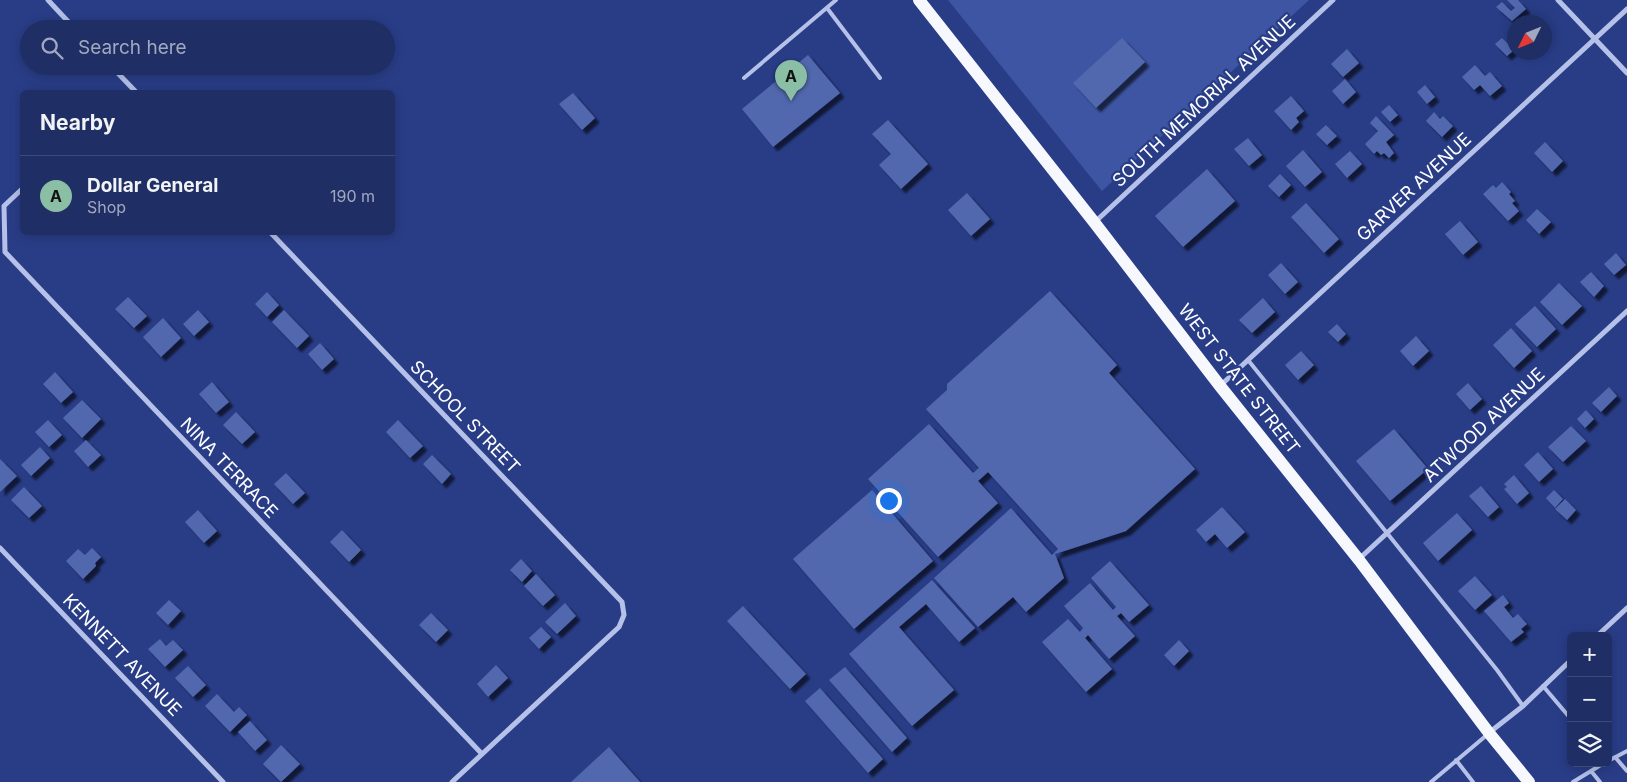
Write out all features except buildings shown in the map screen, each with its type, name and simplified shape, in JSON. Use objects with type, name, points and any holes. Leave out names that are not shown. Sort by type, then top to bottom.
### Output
[{"type":"main road","name":"WEST STATE STREET","points":[[918,0],[1094,222],[1220,386],[1359,560],[1529,782]]},
{"type":"street","points":[[48,0],[67,20]]},
{"type":"street","name":"SOUTH MEMORIAL AVENUE","points":[[1094,222],[1333,0]]},
{"type":"street","points":[[1558,0],[1627,73]]},
{"type":"street","name":"GARVER AVENUE","points":[[1220,386],[1627,9]]},
{"type":"street","points":[[120,75],[132,88],[129,90]]},
{"type":"street","name":"NINA TERRACE","points":[[20,191],[4,206],[5,252],[482,754]]},
{"type":"street","name":"SCHOOL STREET","points":[[273,235],[622,602],[624,615],[619,627],[482,754]]},
{"type":"street","name":"ATWOOD AVENUE","points":[[1359,560],[1627,311]]},
{"type":"street","name":"KENNETT AVENUE","points":[[0,548],[223,782]]},
{"type":"street","points":[[1601,632],[1627,608]]},
{"type":"street","points":[[1490,733],[1567,664]]},
{"type":"street","points":[[452,782],[482,754]]},
{"type":"lane","points":[[744,78],[836,0]]},
{"type":"lane","points":[[827,8],[880,78]]},
{"type":"lane","points":[[1248,360],[1497,670],[1522,706]]},
{"type":"lane","points":[[1543,686],[1567,714]]},
{"type":"lane","points":[[1430,782],[1490,733]]},
{"type":"lane","points":[[1612,759],[1627,751]]},
{"type":"lane","points":[[1615,757],[1627,771]]},
{"type":"lane","points":[[1456,760],[1473,782]]},
{"type":"lane","points":[[1573,782],[1598,767]]},
{"type":"lane","points":[[1591,771],[1600,782]]},
{"type":"shaded area","points":[[948,0],[1309,0],[1102,191]]},
{"type":"place","name":"Dollar General","points":[[791,101]]}]
